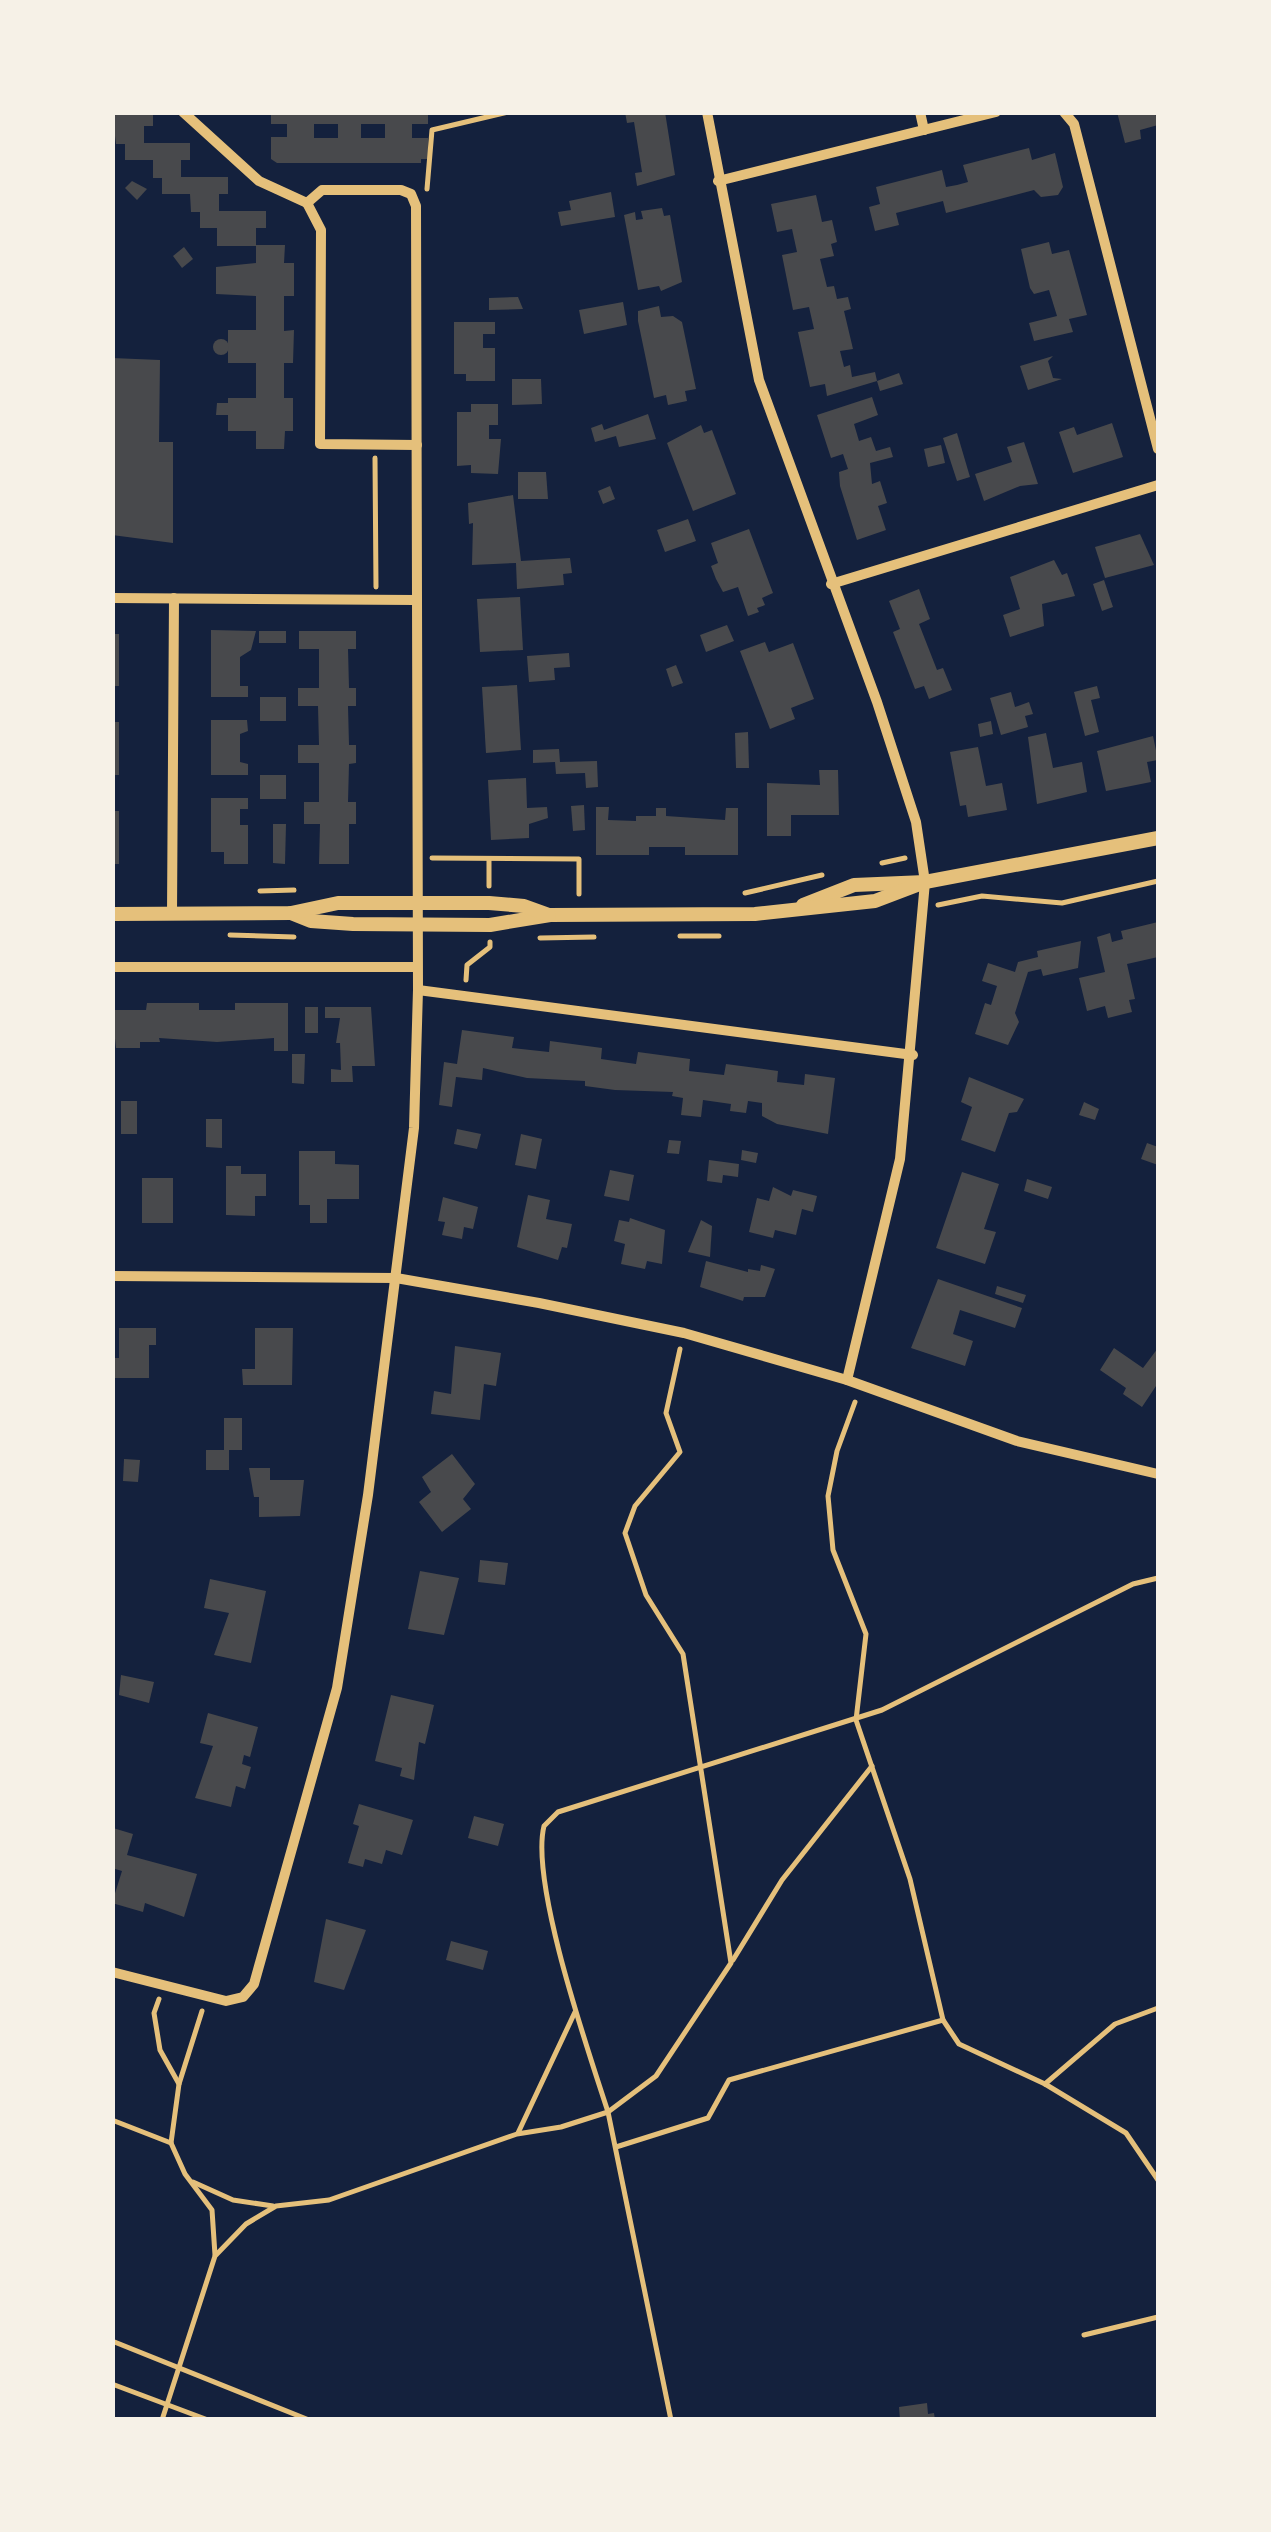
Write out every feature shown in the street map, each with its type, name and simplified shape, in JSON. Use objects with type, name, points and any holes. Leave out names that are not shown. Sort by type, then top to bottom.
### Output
[{"type":"street","points":[[183,112],[259,181],[308,203],[321,230],[320,444],[417,445]]},
{"type":"street","points":[[707,112],[759,380],[916,822],[925,882],[900,1159],[846,1380]]},
{"type":"street","points":[[920,112],[924,130]]},
{"type":"street","points":[[718,181],[996,112]]},
{"type":"street","points":[[1064,112],[1074,124],[1158,449]]},
{"type":"street","points":[[112,1972],[226,2001],[243,1997],[254,1984],[337,1688],[368,1495],[414,1128],[418,990],[416,206],[411,194],[401,190],[322,190],[308,203]]},
{"type":"street","points":[[832,584],[1158,486]]},
{"type":"street","points":[[112,598],[415,600]]},
{"type":"street","points":[[172,914],[174,598]]},
{"type":"street","points":[[291,913],[338,924],[490,925],[550,915],[755,914],[797,908],[854,885],[925,882],[1158,838]]},
{"type":"street","points":[[112,914],[291,913],[338,904],[415,903],[510,905],[550,915]]},
{"type":"street","points":[[112,967],[415,968]]},
{"type":"street","points":[[418,990],[912,1055]]},
{"type":"street","points":[[112,1276],[396,1278],[684,1334],[846,1380],[1017,1441],[1158,1474]]},
{"type":"path","points":[[416,206],[430,184],[432,130],[508,112]]},
{"type":"path","points":[[376,445],[376,600]]},
{"type":"path","points":[[415,858],[579,859],[578,894]]},
{"type":"path","points":[[684,1334],[666,1412],[680,1452],[635,1506],[625,1533],[646,1595],[683,1654],[731,1963]]},
{"type":"path","points":[[860,1385],[837,1450],[828,1496],[834,1550],[866,1634],[856,1720],[910,1879],[943,2020],[959,2044],[1044,2084],[1126,2133],[1158,2180]]},
{"type":"path","points":[[672,2420],[608,2112],[576,2009],[540,1844],[544,1826],[558,1812],[856,1720],[1133,1584],[1158,1578]]},
{"type":"path","points":[[190,2180],[233,2200],[276,2206],[330,2200],[517,2134],[561,2128],[608,2112],[656,2076],[782,1880],[873,1765]]},
{"type":"path","points":[[162,1987],[154,2013],[160,2050],[179,2084]]},
{"type":"path","points":[[162,2420],[215,2256],[212,2210],[190,2180],[171,2143],[179,2084],[206,1998]]},
{"type":"path","points":[[1044,2084],[1115,2024],[1158,2008]]},
{"type":"path","points":[[517,2134],[576,2009]]},
{"type":"path","points":[[616,2147],[708,2118],[729,2080],[943,2020]]},
{"type":"path","points":[[112,2120],[171,2143]]},
{"type":"path","points":[[215,2256],[246,2224],[276,2206]]},
{"type":"path","points":[[1084,2335],[1158,2317]]},
{"type":"path","points":[[112,2341],[309,2420]]},
{"type":"path","points":[[112,2384],[208,2420]]},
{"type":"building","points":[[112,112],[153,112],[153,126],[144,126],[144,143],[190,143],[190,160],[181,160],[181,177],[228,177],[228,194],[219,194],[219,211],[266,211],[266,228],[256,228],[256,246],[217,246],[217,228],[200,228],[200,212],[191,212],[190,194],[162,194],[162,178],[153,178],[153,160],[125,160],[125,144],[116,144]]},
{"type":"building","points":[[271,112],[428,112],[428,124],[412,124],[412,138],[428,138],[428,159],[421,159],[421,163],[277,163],[271,159],[271,137],[287,137],[287,124],[271,124]],"holes":[[[314,124],[338,124],[338,138],[314,138]],[[361,124],[385,124],[385,138],[361,138]]]},
{"type":"building","points":[[625,112],[665,112],[675,175],[637,186],[635,173],[642,172],[634,122],[627,123]]},
{"type":"building","points":[[1117,112],[1155,112],[1158,125],[1140,130],[1141,139],[1125,143]]},
{"type":"building","points":[[1029,148],[1032,160],[1055,153],[1063,187],[1058,195],[1041,197],[1034,190],[946,213],[943,201],[896,213],[899,225],[875,231],[869,207],[880,204],[876,187],[942,170],[946,187],[957,185],[968,182],[963,165]]},
{"type":"building","points":[[132,181],[147,189],[137,200],[125,188]]},
{"type":"building","points":[[611,192],[615,217],[561,226],[558,212],[571,210],[569,201]]},
{"type":"building","points":[[816,195],[822,222],[832,220],[837,242],[831,244],[834,256],[820,259],[827,287],[834,286],[837,299],[848,297],[851,309],[844,311],[853,349],[840,351],[844,367],[850,365],[852,377],[875,372],[877,381],[827,396],[825,384],[810,387],[798,332],[814,329],[809,307],[793,310],[782,255],[797,252],[792,229],[777,232],[771,204]]},
{"type":"building","points":[[662,208],[664,216],[670,215],[682,282],[661,291],[659,286],[638,290],[624,215],[635,212],[636,220],[643,219],[641,211]]},
{"type":"building","points":[[1049,242],[1052,254],[1069,250],[1087,315],[1069,319],[1073,332],[1034,341],[1029,323],[1057,316],[1049,290],[1034,294],[1030,288],[1021,249]]},
{"type":"building","points":[[256,245],[285,245],[284,263],[294,263],[294,296],[284,296],[284,331],[294,330],[293,363],[284,363],[284,398],[293,398],[293,431],[285,431],[284,449],[256,449],[256,431],[228,431],[228,415],[216,415],[217,403],[228,403],[228,398],[256,398],[256,363],[228,363],[228,330],[256,330],[256,296],[216,294],[216,267],[256,263]]},
{"type":"building","points":[[184,247],[193,259],[182,268],[173,256]]},
{"type":"building","points":[[518,297],[523,309],[489,310],[489,298]]},
{"type":"building","points":[[623,302],[627,325],[584,334],[579,310]]},
{"type":"building","points":[[659,306],[661,317],[673,316],[682,322],[696,389],[685,391],[687,401],[668,405],[666,395],[654,398],[638,321],[638,311]]},
{"type":"building","points":[[454,322],[495,322],[495,334],[483,334],[483,348],[495,348],[495,381],[466,381],[466,374],[454,374]]},
{"type":"building","points":[[221,339],[229,347],[221,355],[213,347]]},
{"type":"building","points":[[1053,356],[1048,361],[1053,378],[1062,379],[1028,390],[1020,366]]},
{"type":"building","points":[[112,358],[160,360],[159,442],[173,442],[173,543],[112,535]]},
{"type":"building","points":[[899,373],[903,384],[880,391],[877,381]]},
{"type":"building","points":[[512,379],[541,379],[542,404],[512,405]]},
{"type":"building","points":[[872,397],[878,415],[854,424],[859,441],[871,437],[876,451],[890,447],[893,457],[870,463],[872,484],[880,481],[887,503],[878,506],[886,530],[857,540],[840,486],[839,472],[848,469],[843,454],[831,458],[817,415]]},
{"type":"building","points":[[471,404],[498,404],[498,425],[489,425],[489,439],[501,439],[498,474],[471,473],[471,465],[457,466],[457,412],[471,412]]},
{"type":"building","points":[[648,414],[656,439],[619,447],[616,436],[595,442],[591,428],[602,424],[604,430]]},
{"type":"building","points":[[1112,423],[1123,457],[1073,473],[1059,432],[1074,427],[1077,435]]},
{"type":"building","points":[[701,425],[704,433],[712,430],[736,494],[693,511],[667,443]]},
{"type":"building","points":[[957,433],[970,477],[957,481],[943,438]]},
{"type":"building","points":[[1024,442],[1038,484],[1020,486],[984,501],[975,474],[1012,462],[1007,447]]},
{"type":"building","points":[[941,445],[945,463],[928,467],[924,449]]},
{"type":"building","points":[[518,472],[546,472],[548,499],[518,499]]},
{"type":"building","points":[[610,486],[615,499],[603,504],[598,491]]},
{"type":"building","points":[[513,495],[521,561],[570,558],[572,573],[563,574],[564,585],[517,589],[516,563],[472,565],[473,523],[469,524],[468,503]]},
{"type":"building","points":[[688,519],[696,541],[665,552],[657,530]]},
{"type":"building","points":[[749,529],[773,593],[762,598],[765,605],[757,608],[759,612],[748,616],[738,587],[723,592],[716,579],[711,566],[718,563],[711,543]]},
{"type":"building","points":[[1140,534],[1154,565],[1105,578],[1095,547]]},
{"type":"building","points":[[1054,560],[1062,575],[1067,573],[1075,596],[1042,604],[1044,626],[1010,637],[1003,615],[1020,609],[1010,577]]},
{"type":"building","points":[[1104,580],[1113,607],[1102,611],[1093,584]]},
{"type":"building","points":[[919,589],[930,619],[919,624],[937,670],[943,668],[952,690],[929,699],[924,686],[915,689],[893,632],[900,629],[889,601]]},
{"type":"building","points":[[520,597],[523,650],[480,652],[477,599]]},
{"type":"building","points":[[727,625],[734,641],[706,652],[700,635]]},
{"type":"building","points":[[211,630],[256,631],[251,650],[240,657],[240,686],[248,686],[248,697],[211,697]]},
{"type":"building","points":[[259,631],[286,631],[286,643],[259,643]]},
{"type":"building","points":[[299,631],[356,631],[356,649],[348,649],[349,688],[356,688],[356,706],[348,706],[349,745],[356,745],[356,763],[349,764],[348,802],[356,802],[356,824],[349,824],[349,864],[319,864],[320,824],[304,824],[304,802],[319,802],[319,763],[298,763],[298,745],[319,745],[318,706],[298,706],[298,688],[319,688],[319,649],[299,649]]},
{"type":"building","points":[[112,634],[119,634],[119,686],[112,686]]},
{"type":"building","points":[[765,642],[769,652],[793,643],[814,699],[791,708],[795,719],[770,729],[740,651]]},
{"type":"building","points":[[569,653],[570,667],[554,668],[555,680],[529,682],[527,656]]},
{"type":"building","points":[[676,665],[683,683],[672,687],[666,669]]},
{"type":"building","points":[[517,685],[521,750],[486,753],[482,687]]},
{"type":"building","points":[[1097,686],[1100,698],[1091,700],[1099,732],[1085,736],[1074,692]]},
{"type":"building","points":[[1011,692],[1015,707],[1029,702],[1033,714],[1025,716],[1028,727],[1001,735],[990,698]]},
{"type":"building","points":[[260,697],[286,697],[286,721],[260,721]]},
{"type":"building","points":[[211,720],[247,720],[248,731],[240,734],[240,762],[248,764],[248,775],[211,775]]},
{"type":"building","points":[[991,721],[993,734],[980,737],[978,724]]},
{"type":"building","points":[[112,722],[119,722],[119,775],[112,775]]},
{"type":"building","points":[[748,732],[749,768],[736,768],[735,733]]},
{"type":"building","points":[[1046,733],[1053,768],[1082,762],[1087,792],[1037,804],[1028,737]]},
{"type":"building","points":[[1153,736],[1158,760],[1147,762],[1151,782],[1106,791],[1097,751]]},
{"type":"building","points":[[978,747],[986,786],[1002,783],[1007,810],[968,817],[966,805],[960,806],[950,752]]},
{"type":"building","points":[[559,749],[560,762],[597,761],[598,787],[586,788],[585,773],[556,774],[555,762],[533,763],[533,750]]},
{"type":"building","points":[[819,770],[838,770],[839,815],[791,815],[791,836],[767,836],[767,783],[820,785]]},
{"type":"building","points":[[260,775],[286,775],[286,799],[260,799]]},
{"type":"building","points":[[526,778],[527,808],[547,807],[548,818],[529,824],[529,838],[491,840],[488,780]]},
{"type":"building","points":[[211,798],[248,798],[248,809],[240,809],[240,825],[248,825],[248,864],[224,864],[224,852],[211,852]]},
{"type":"building","points":[[584,805],[585,830],[573,831],[571,806]]},
{"type":"building","points":[[596,807],[609,807],[608,820],[636,821],[636,816],[656,816],[656,808],[666,808],[666,816],[725,820],[726,808],[738,808],[738,855],[685,855],[685,847],[649,847],[649,855],[596,855]]},
{"type":"building","points":[[112,811],[119,811],[119,864],[112,864]]},
{"type":"building","points":[[273,824],[286,824],[285,864],[273,863]]},
{"type":"building","points":[[1158,922],[1158,957],[1127,964],[1135,999],[1129,1000],[1132,1012],[1108,1018],[1105,1006],[1087,1011],[1079,978],[1105,972],[1097,937],[1110,933],[1112,942],[1123,939],[1121,931]]},
{"type":"building","points":[[1081,941],[1078,968],[1043,976],[1041,969],[1028,972],[1015,1013],[1019,1022],[1008,1045],[975,1034],[985,1003],[991,1005],[997,986],[982,981],[988,963],[1015,972],[1018,962],[1038,957],[1037,951]]},
{"type":"building","points":[[147,1003],[199,1003],[199,1010],[235,1010],[235,1003],[288,1003],[288,1051],[274,1051],[274,1038],[217,1042],[159,1038],[160,1042],[140,1042],[140,1048],[116,1048],[112,1010],[146,1010]]},
{"type":"building","points":[[305,1007],[318,1007],[318,1033],[305,1033]]},
{"type":"building","points":[[325,1007],[371,1007],[375,1066],[352,1066],[353,1082],[331,1082],[331,1069],[341,1070],[340,1043],[336,1043],[340,1018],[325,1018]]},
{"type":"building","points":[[462,1030],[514,1037],[512,1048],[549,1052],[550,1041],[602,1048],[601,1059],[636,1064],[638,1052],[690,1059],[689,1071],[724,1075],[726,1064],[778,1071],[777,1082],[804,1085],[805,1074],[835,1078],[828,1134],[777,1124],[762,1116],[762,1103],[748,1101],[746,1113],[730,1111],[731,1104],[703,1100],[701,1117],[681,1115],[683,1098],[672,1096],[673,1092],[615,1090],[585,1086],[585,1081],[527,1078],[483,1068],[482,1080],[456,1077],[452,1107],[439,1105],[444,1062],[457,1064]]},
{"type":"building","points":[[292,1054],[305,1054],[304,1084],[292,1083]]},
{"type":"building","points":[[969,1077],[1024,1099],[1017,1112],[1009,1113],[995,1152],[961,1140],[972,1107],[961,1102]]},
{"type":"building","points":[[121,1101],[137,1101],[137,1134],[121,1134]]},
{"type":"building","points":[[1084,1102],[1099,1109],[1095,1120],[1079,1115]]},
{"type":"building","points":[[206,1119],[222,1119],[222,1148],[206,1147]]},
{"type":"building","points":[[457,1129],[481,1134],[477,1149],[454,1144]]},
{"type":"building","points":[[521,1134],[542,1139],[536,1169],[515,1165]]},
{"type":"building","points":[[669,1140],[681,1141],[679,1154],[667,1153]]},
{"type":"building","points":[[1147,1143],[1158,1147],[1158,1165],[1141,1159]]},
{"type":"building","points":[[742,1150],[758,1153],[756,1163],[741,1160]]},
{"type":"building","points":[[299,1151],[335,1151],[335,1164],[359,1165],[359,1199],[327,1199],[327,1223],[310,1223],[310,1205],[299,1205]]},
{"type":"building","points":[[709,1160],[739,1164],[738,1177],[723,1175],[722,1183],[707,1181]]},
{"type":"building","points":[[226,1166],[241,1166],[241,1174],[266,1174],[266,1196],[255,1196],[255,1216],[226,1215]]},
{"type":"building","points":[[610,1170],[634,1175],[629,1201],[604,1196]]},
{"type":"building","points":[[962,1172],[999,1184],[984,1229],[996,1232],[985,1264],[936,1248]]},
{"type":"building","points":[[142,1178],[173,1178],[173,1223],[142,1223]]},
{"type":"building","points":[[1027,1179],[1052,1187],[1048,1199],[1024,1191]]},
{"type":"building","points":[[773,1187],[791,1196],[793,1190],[817,1196],[813,1212],[802,1209],[796,1235],[775,1230],[773,1238],[749,1232],[757,1198],[769,1201]]},
{"type":"building","points":[[528,1195],[550,1200],[546,1219],[572,1224],[567,1248],[562,1247],[558,1260],[517,1247]]},
{"type":"building","points":[[443,1197],[478,1207],[473,1229],[464,1227],[462,1239],[442,1235],[445,1222],[438,1221]]},
{"type":"building","points":[[630,1218],[665,1230],[662,1264],[647,1261],[645,1269],[621,1264],[625,1244],[614,1241],[619,1220],[629,1222]]},
{"type":"building","points":[[701,1220],[712,1226],[710,1257],[688,1252]]},
{"type":"building","points":[[706,1261],[748,1272],[760,1271],[761,1265],[775,1269],[765,1297],[744,1297],[743,1301],[700,1287]]},
{"type":"building","points":[[938,1279],[1022,1308],[1015,1328],[960,1310],[953,1334],[973,1341],[965,1366],[911,1348]]},
{"type":"building","points":[[997,1286],[1026,1295],[1023,1303],[995,1294]]},
{"type":"building","points":[[119,1328],[156,1328],[156,1345],[149,1345],[149,1378],[112,1378],[112,1358],[119,1358]]},
{"type":"building","points":[[255,1328],[293,1328],[292,1385],[243,1385],[242,1369],[255,1369]]},
{"type":"building","points":[[455,1346],[501,1353],[496,1386],[484,1384],[480,1420],[431,1414],[434,1391],[451,1394]]},
{"type":"building","points":[[1114,1348],[1143,1368],[1158,1348],[1158,1383],[1142,1407],[1123,1394],[1126,1388],[1100,1370]]},
{"type":"building","points":[[224,1418],[242,1418],[242,1450],[229,1450],[229,1470],[206,1470],[206,1450],[224,1450]]},
{"type":"building","points":[[452,1454],[475,1484],[463,1499],[471,1509],[442,1532],[419,1502],[431,1492],[422,1477]]},
{"type":"building","points":[[124,1459],[140,1460],[138,1482],[123,1481]]},
{"type":"building","points":[[249,1468],[270,1468],[270,1480],[304,1480],[300,1516],[259,1517],[259,1497],[254,1497]]},
{"type":"building","points":[[480,1560],[508,1563],[505,1585],[478,1582]]},
{"type":"building","points":[[420,1571],[459,1578],[444,1635],[408,1629]]},
{"type":"building","points":[[210,1579],[266,1591],[251,1663],[214,1655],[229,1613],[204,1608]]},
{"type":"building","points":[[121,1675],[154,1682],[149,1703],[119,1695]]},
{"type":"building","points":[[391,1695],[434,1705],[425,1744],[419,1742],[414,1780],[400,1776],[402,1768],[375,1761]]},
{"type":"building","points":[[208,1713],[258,1727],[250,1757],[244,1755],[242,1764],[251,1767],[245,1789],[236,1786],[231,1807],[195,1798],[213,1746],[200,1743]]},
{"type":"building","points":[[359,1804],[413,1820],[402,1855],[386,1850],[382,1864],[365,1859],[363,1867],[348,1863],[359,1826],[353,1824]]},
{"type":"building","points":[[474,1816],[504,1824],[498,1846],[468,1838]]},
{"type":"building","points":[[113,1828],[133,1834],[127,1855],[197,1874],[184,1917],[145,1903],[143,1912],[112,1903],[122,1871],[112,1868]]},
{"type":"building","points":[[326,1919],[366,1930],[344,1990],[314,1982]]},
{"type":"building","points":[[451,1941],[488,1951],[483,1970],[446,1960]]},
{"type":"building","points":[[927,2403],[928,2414],[934,2413],[935,2420],[900,2420],[899,2407]]}]
